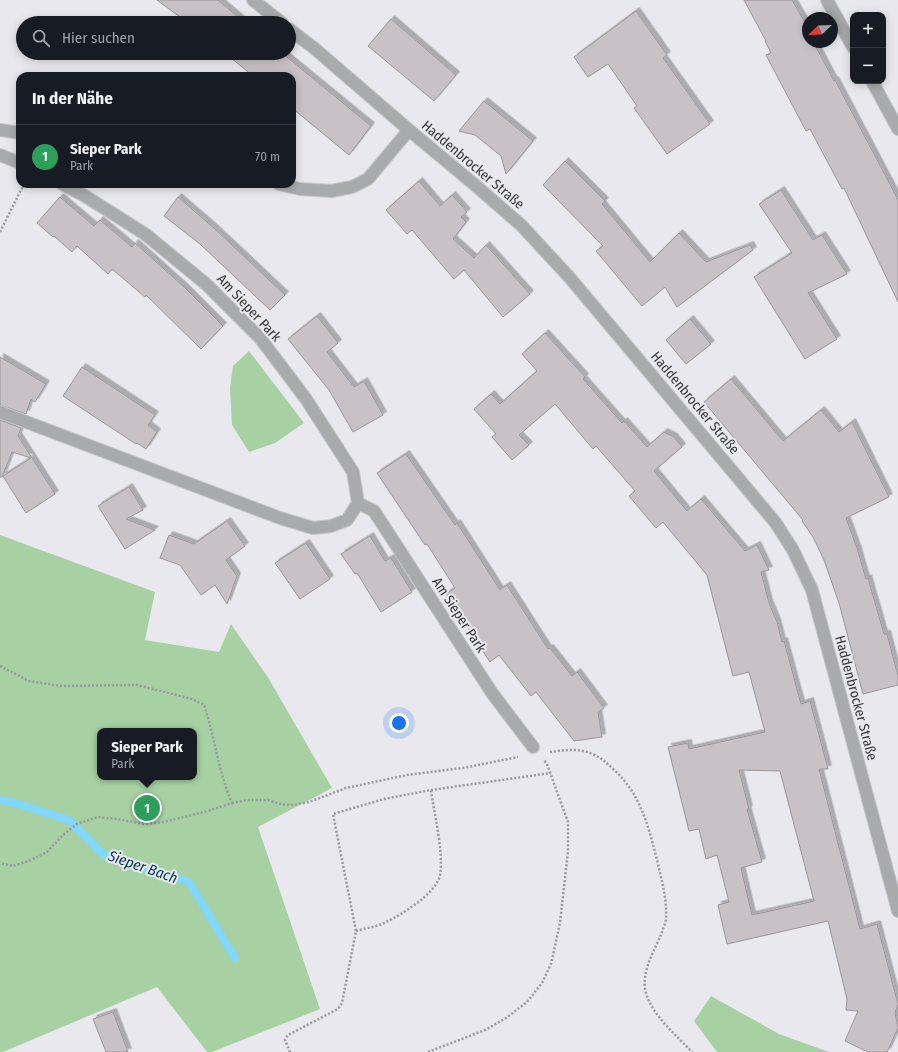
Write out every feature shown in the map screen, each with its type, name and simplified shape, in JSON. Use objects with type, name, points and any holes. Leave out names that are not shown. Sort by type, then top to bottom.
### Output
[{"type":"street","points":[[253,0],[273,16]]},
{"type":"street","points":[[827,0],[850,42]]},
{"type":"street","name":"Haddenbrocker Straße","points":[[296,34],[522,225],[570,278],[776,522],[793,550],[812,590],[898,911]]},
{"type":"street","points":[[874,84],[898,129]]},
{"type":"street","points":[[0,130],[16,132]]},
{"type":"street","points":[[296,188],[331,191],[352,187],[368,179],[409,130]]},
{"type":"street","points":[[0,155],[16,161]]},
{"type":"street","name":"Am Sieper Park","points":[[70,188],[145,234],[206,284],[260,338],[306,399],[353,472],[358,503],[374,511],[492,693],[535,750]]},
{"type":"street","points":[[0,412],[280,518],[313,528],[332,526],[347,520],[358,503]]},
{"type":"path","points":[[0,232],[22,188]]},
{"type":"path","points":[[0,666],[29,681],[61,686],[137,685],[192,699],[204,705],[212,731],[224,785],[232,803]]},
{"type":"path","points":[[428,1052],[485,1030],[506,1018],[527,1002],[542,983],[552,964],[560,923],[568,851],[568,822],[547,764],[535,750]]},
{"type":"path","points":[[0,863],[13,866],[29,861],[47,852],[63,835],[77,824],[98,817],[144,824],[164,822],[247,800],[268,800],[280,804],[293,805],[309,802],[346,788],[391,778],[463,768],[535,750],[566,750],[591,753],[602,758],[618,773],[638,800],[648,824],[666,898],[666,920],[646,972],[644,983],[646,993],[654,1009],[662,1020],[692,1052]]},
{"type":"path","points":[[290,1052],[285,1040],[288,1036],[338,1009],[342,1003],[356,931],[333,814],[384,799],[431,790],[551,773]]},
{"type":"path","points":[[356,931],[385,923],[415,905],[432,890],[440,877],[440,854],[431,790]]},
{"type":"green space","points":[[249,351],[304,423],[275,443],[249,452],[232,425],[230,388],[233,366]]},
{"type":"green space","points":[[0,535],[155,592],[145,640],[219,652],[231,624],[269,679],[332,788],[258,827],[320,1009],[212,1052],[207,1052],[157,987],[0,1052]]},
{"type":"green space","points":[[711,996],[779,1034],[829,1052],[717,1052],[694,1021]]},
{"type":"building","points":[[157,0],[218,0],[237,16],[179,16]]},
{"type":"building","points":[[744,0],[792,0],[802,17],[802,48],[817,48],[898,200],[898,302],[844,188],[842,189],[810,129],[806,131],[766,55],[771,53]]},
{"type":"building","points":[[636,11],[667,55],[663,58],[710,124],[667,154],[634,108],[637,106],[608,64],[588,77],[574,57]]},
{"type":"building","points":[[391,19],[456,75],[434,101],[368,46]]},
{"type":"building","points":[[234,60],[291,60],[371,126],[349,155],[296,111],[296,72],[248,72]]},
{"type":"building","points":[[484,101],[533,141],[506,174],[501,156],[475,135],[459,131]]},
{"type":"building","points":[[565,161],[605,201],[602,204],[650,262],[679,233],[706,262],[750,245],[753,250],[677,307],[665,287],[642,306],[596,251],[603,246],[543,185]]},
{"type":"building","points":[[419,181],[440,206],[452,195],[467,212],[461,217],[466,222],[453,239],[474,258],[486,245],[530,294],[503,317],[464,270],[454,279],[412,230],[407,234],[386,210]]},
{"type":"building","points":[[781,190],[813,240],[822,235],[847,274],[808,293],[837,339],[805,359],[754,277],[792,253],[759,204]]},
{"type":"building","points":[[60,197],[94,226],[100,220],[132,247],[135,243],[184,287],[223,326],[201,349],[146,295],[145,297],[112,269],[108,274],[77,246],[72,252],[54,236],[53,237],[37,223]]},
{"type":"building","points":[[178,197],[215,229],[285,295],[270,310],[200,244],[164,216]]},
{"type":"building","points":[[317,316],[338,343],[327,352],[354,387],[364,381],[383,415],[353,432],[329,390],[288,339]]},
{"type":"building","points":[[690,319],[711,344],[686,364],[666,340]]},
{"type":"building","points":[[545,333],[585,377],[583,379],[622,423],[624,421],[647,447],[664,432],[674,437],[682,447],[654,471],[687,511],[701,499],[745,551],[757,545],[769,570],[761,572],[769,603],[777,622],[782,642],[784,641],[801,704],[810,701],[828,769],[819,769],[860,929],[877,924],[898,1004],[895,1013],[898,1028],[887,1052],[868,1052],[845,1041],[858,1011],[846,1010],[847,999],[828,921],[727,944],[718,905],[729,902],[717,855],[706,859],[699,829],[689,831],[668,747],[688,743],[689,749],[765,732],[749,672],[733,676],[707,575],[663,522],[656,528],[629,496],[635,491],[596,446],[593,449],[555,404],[519,435],[529,445],[512,460],[492,437],[496,434],[474,409],[491,394],[500,404],[537,371],[522,354]],"holes":[[[739,770],[780,771],[814,901],[752,915],[741,868],[762,862],[747,809],[749,809]]]},
{"type":"building","points":[[0,357],[46,384],[35,402],[31,399],[26,414],[0,405]]},
{"type":"building","points":[[82,367],[155,415],[148,425],[157,432],[146,449],[63,396]]},
{"type":"building","points":[[731,379],[783,441],[821,410],[839,432],[852,422],[889,497],[846,518],[866,579],[868,578],[884,634],[887,634],[898,676],[898,685],[863,694],[839,603],[824,560],[813,537],[802,521],[803,520],[704,402]]},
{"type":"building","points":[[0,420],[21,428],[18,436],[55,494],[26,513],[3,476],[31,458],[12,452],[2,477],[0,477]]},
{"type":"building","points":[[406,454],[455,525],[457,523],[500,590],[507,585],[548,649],[550,648],[572,676],[577,672],[604,708],[598,712],[602,737],[574,741],[536,692],[531,696],[499,655],[490,662],[446,594],[455,588],[427,544],[425,545],[377,473]]},
{"type":"building","points":[[129,487],[143,510],[126,519],[155,530],[125,549],[98,506]]},
{"type":"building","points":[[227,521],[245,546],[226,560],[237,576],[227,604],[215,585],[201,595],[180,565],[160,558],[169,535],[194,544]]},
{"type":"building","points":[[370,536],[385,561],[391,558],[412,592],[381,612],[357,573],[355,574],[341,554]]},
{"type":"building","points":[[306,543],[330,579],[300,599],[275,563]]},
{"type":"building","points":[[113,1012],[128,1052],[106,1052],[93,1019]]},
{"type":"waterway","name":"Sieper Bach","points":[[0,800],[15,803],[69,820],[104,855],[189,882],[235,958]]},
{"type":"place","name":"Sieper Park","points":[[147,808]]}]
